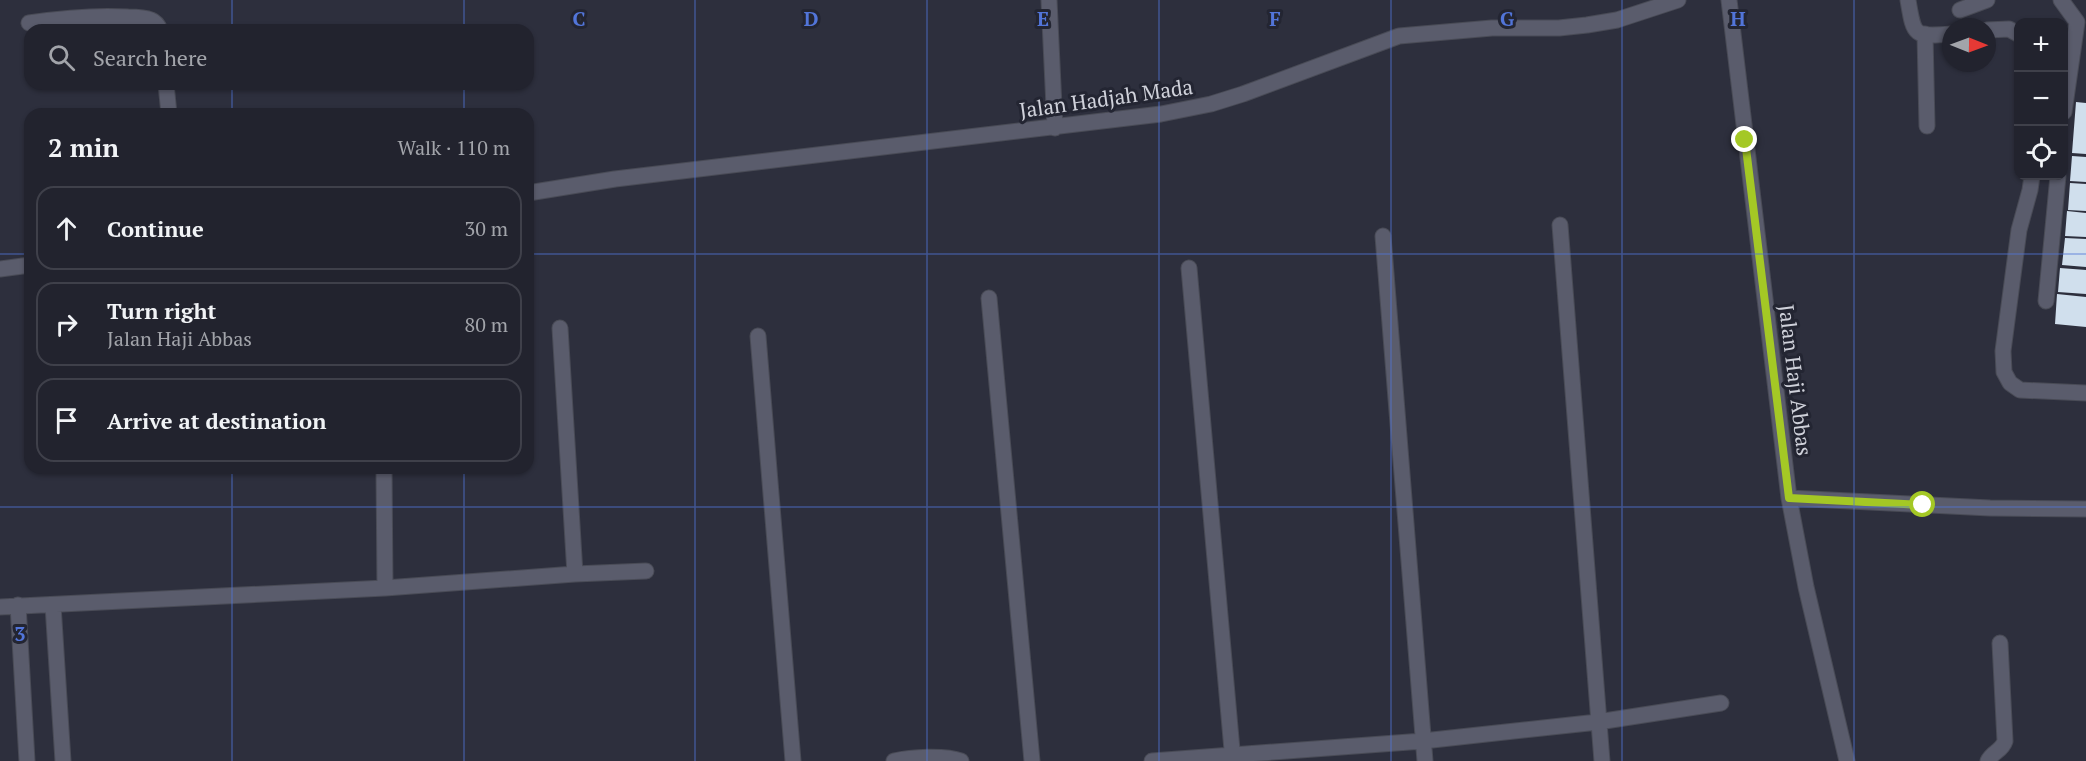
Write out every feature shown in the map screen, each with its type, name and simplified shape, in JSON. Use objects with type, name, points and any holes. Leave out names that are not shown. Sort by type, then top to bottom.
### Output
[{"type":"street","points":[[1049,0],[1055,128]]},
{"type":"street","name":"Jalan Hadjah Mada","points":[[534,192],[627,178],[1161,114],[1211,104],[1399,36],[1587,25],[1617,20],[1678,0]]},
{"type":"street","name":"Jalan Haji Abbas","points":[[1729,0],[1789,498],[1806,587],[1847,761]]},
{"type":"street","points":[[1908,0],[1914,30],[1917,33],[1942,34]]},
{"type":"street","points":[[1960,10],[1987,0]]},
{"type":"street","points":[[2061,0],[2081,23],[2068,91]]},
{"type":"street","points":[[29,24],[75,16],[118,16],[142,17],[157,24]]},
{"type":"street","points":[[1996,30],[2009,29],[2014,32]]},
{"type":"street","points":[[1925,34],[1926,126]]},
{"type":"street","points":[[167,90],[168,108]]},
{"type":"street","points":[[2031,180],[2019,230],[2003,351],[2004,372],[2010,383],[2020,390],[2086,393]]},
{"type":"street","points":[[2046,302],[2058,180]]},
{"type":"street","points":[[1560,225],[1602,761]]},
{"type":"street","points":[[1383,236],[1425,761]]},
{"type":"street","points":[[0,269],[24,266]]},
{"type":"street","points":[[1189,268],[1233,758]]},
{"type":"street","points":[[989,298],[1032,761]]},
{"type":"street","points":[[560,328],[575,574]]},
{"type":"street","points":[[758,336],[793,761]]},
{"type":"street","points":[[384,474],[385,588]]},
{"type":"street","points":[[1789,498],[1989,508],[2086,509]]},
{"type":"street","points":[[0,607],[385,588],[646,571]]},
{"type":"street","points":[[18,605],[27,761]]},
{"type":"street","points":[[53,605],[63,761]]},
{"type":"street","points":[[1988,761],[2006,741],[2000,643]]},
{"type":"street","points":[[1152,761],[1233,758],[1423,741],[1598,722],[1721,703]]},
{"type":"street","points":[[894,761],[941,758],[961,761]]},
{"type":"building","points":[[2076,102],[2086,103],[2086,154],[2072,153]]},
{"type":"building","points":[[2072,156],[2086,157],[2086,182],[2070,181]]},
{"type":"building","points":[[2070,183],[2086,184],[2086,211],[2068,210]]},
{"type":"building","points":[[2067,211],[2086,213],[2086,237],[2065,236]]},
{"type":"building","points":[[2065,238],[2086,239],[2086,267],[2062,265]]},
{"type":"building","points":[[2060,268],[2086,270],[2086,294],[2058,292]]},
{"type":"building","points":[[2057,294],[2086,297],[2086,327],[2055,324]]},
{"type":"route","points":[[1745,140],[1789,498],[1923,505]]}]
